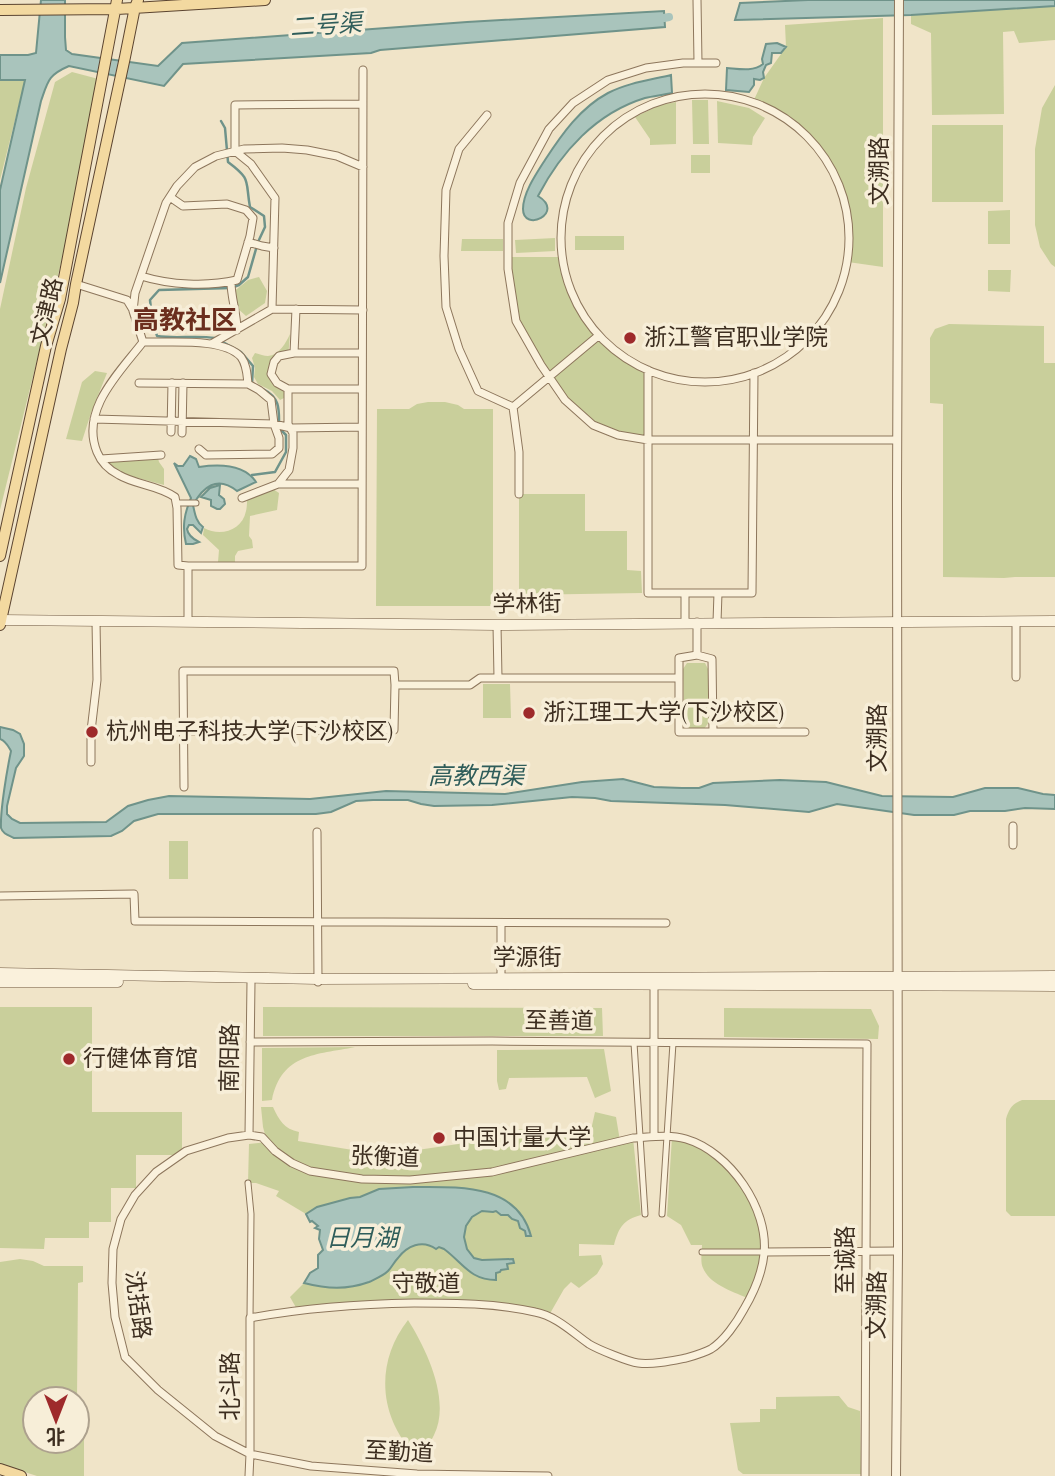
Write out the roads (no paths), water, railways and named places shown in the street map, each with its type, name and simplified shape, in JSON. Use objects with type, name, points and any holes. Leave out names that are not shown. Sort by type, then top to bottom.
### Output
[{"type":"main road","points":[[0,10],[78,10],[136,3],[265,0]]},
{"type":"main road","name":"文津路","points":[[0,622],[73,303],[136,3]]},
{"type":"main road","name":"文津路","points":[[0,556],[46,346],[60,299],[117,5]]},
{"type":"main road","name":"学林街","points":[[0,622],[497,625],[1055,621]]},
{"type":"main road","name":"学源街","points":[[0,973],[318,981]]},
{"type":"main road","name":"学源街","points":[[501,981],[654,985],[1055,975]]},
{"type":"main road","name":"学源街","points":[[0,982],[897,981],[1055,986]]},
{"type":"main road","points":[[0,1469],[21,1476]]},
{"type":"street","points":[[696,0],[698,62]]},
{"type":"street","name":"文溯路","points":[[896,1476],[899,0]]},
{"type":"street","points":[[716,64],[698,62],[646,68],[608,80],[573,103],[549,129],[520,183],[508,223],[508,269],[516,321],[565,400],[593,425],[618,435],[648,440],[897,440]]},
{"type":"street","points":[[143,342],[106,390],[97,407],[93,440],[107,467],[120,476],[167,492],[174,497],[178,565],[362,566],[363,70]]},
{"type":"street","points":[[714,94],[753,102],[789,121],[818,149],[839,183],[849,222],[848,262],[836,301],[814,334],[783,360],[746,377],[706,383],[666,377],[648,370],[629,361],[598,336],[575,303],[562,264],[561,224],[570,185],[590,150],[619,122],[655,103],[685,96],[714,94]]},
{"type":"street","points":[[233,151],[235,105],[363,104]]},
{"type":"street","points":[[487,115],[459,149],[446,190],[446,307],[459,349],[478,391],[513,407]]},
{"type":"street","points":[[133,311],[135,293],[166,203],[195,167],[222,154],[257,148],[307,149],[337,156],[363,167]]},
{"type":"street","points":[[233,151],[251,164],[275,198],[272,309]]},
{"type":"street","points":[[170,197],[183,206],[227,204],[246,209],[253,218],[254,244],[237,280],[231,285]]},
{"type":"street","points":[[254,244],[274,247]]},
{"type":"street","points":[[141,276],[158,281],[231,285]]},
{"type":"street","points":[[76,284],[127,300],[143,342]]},
{"type":"street","points":[[231,285],[237,330]]},
{"type":"street","points":[[213,343],[272,309],[363,310]]},
{"type":"street","points":[[293,354],[296,309]]},
{"type":"street","points":[[513,407],[598,336]]},
{"type":"street","points":[[143,342],[213,343],[230,349],[241,358],[246,368],[248,384]]},
{"type":"street","points":[[362,354],[279,356],[274,362],[271,374],[277,383],[288,389],[362,389]]},
{"type":"street","points":[[648,370],[648,593],[752,593],[754,373]]},
{"type":"street","points":[[138,383],[248,384],[271,400],[279,438],[279,448],[272,454],[206,454],[199,449]]},
{"type":"street","points":[[171,432],[172,383]]},
{"type":"street","points":[[182,433],[183,383]]},
{"type":"street","points":[[287,427],[288,389]]},
{"type":"street","points":[[513,407],[519,452],[519,494]]},
{"type":"street","points":[[94,419],[274,424],[287,427],[362,427]]},
{"type":"street","points":[[278,484],[289,470],[293,448],[293,433],[287,427]]},
{"type":"street","points":[[101,459],[160,454]]},
{"type":"street","points":[[242,499],[278,484],[362,484]]},
{"type":"street","points":[[176,503],[195,503]]},
{"type":"street","points":[[188,566],[188,622]]},
{"type":"street","points":[[685,593],[685,623]]},
{"type":"street","points":[[717,622],[718,593]]},
{"type":"street","points":[[91,762],[91,731],[97,680],[96,621]]},
{"type":"street","points":[[1016,621],[1016,677]]},
{"type":"street","points":[[697,622],[697,655]]},
{"type":"street","points":[[497,625],[498,678]]},
{"type":"street","points":[[713,732],[712,659],[697,655],[679,658],[679,732],[713,732],[805,732]]},
{"type":"street","points":[[183,731],[394,730],[394,671],[183,671],[183,731],[184,787]]},
{"type":"street","points":[[395,685],[470,685],[480,678],[679,678]]},
{"type":"street","points":[[1013,826],[1013,845]]},
{"type":"street","points":[[317,832],[318,981]]},
{"type":"street","points":[[0,896],[134,894],[135,921],[666,923]]},
{"type":"street","points":[[501,923],[501,981]]},
{"type":"street","name":"南阳路","points":[[249,1135],[251,982]]},
{"type":"street","points":[[654,985],[654,1136]]},
{"type":"street","name":"至善道","points":[[250,1042],[867,1044]]},
{"type":"street","points":[[634,1043],[645,1214]]},
{"type":"street","points":[[662,1214],[673,1043]]},
{"type":"street","name":"至诚路","points":[[865,1476],[867,1044]]},
{"type":"street","name":"张衡道","points":[[249,1135],[262,1137],[275,1151],[310,1171],[362,1179],[410,1180],[492,1172],[639,1138],[654,1136],[687,1139],[709,1150],[726,1164],[748,1190],[761,1222],[765,1252]]},
{"type":"street","name":"沈括路","points":[[249,1135],[228,1138],[186,1151],[156,1172],[135,1195],[121,1219],[113,1249],[112,1283],[115,1317],[125,1357],[158,1390],[215,1436],[250,1454]]},
{"type":"street","points":[[248,1183],[251,1214],[250,1318]]},
{"type":"street","points":[[702,1252],[898,1251]]},
{"type":"street","name":"守敬道","points":[[250,1318],[308,1309],[379,1304],[453,1303],[503,1306],[540,1312],[563,1324],[592,1346],[638,1363],[676,1360],[711,1349],[735,1325],[761,1275],[765,1252]]},
{"type":"street","name":"北斗路","points":[[249,1476],[250,1318]]},
{"type":"street","name":"至勤道","points":[[250,1454],[311,1466],[381,1472],[548,1476]]},
{"type":"water","points":[[41,0],[65,0],[66,50],[72,54],[158,66],[182,43],[664,11],[665,27],[380,50],[371,53],[183,64],[164,86],[69,66],[57,72],[45,88],[0,283],[0,190],[25,80],[0,80],[0,55],[36,53]]},
{"type":"water","points":[[808,0],[1055,0],[1055,6],[911,15],[735,20],[740,3]]},
{"type":"water","points":[[777,43],[786,47],[781,53],[772,53],[771,63],[766,65],[763,72],[764,78],[754,79],[754,85],[749,92],[726,90],[727,68],[759,67],[763,64],[766,44]]},
{"type":"water","points":[[671,75],[672,93],[645,98],[627,105],[611,113],[582,136],[558,164],[538,196],[545,202],[546,214],[535,220],[525,216],[525,197],[541,165],[580,114],[598,99],[615,90]]},
{"type":"water","points":[[190,456],[196,459],[199,467],[223,466],[238,469],[256,482],[237,491],[223,484],[206,488],[193,505],[197,520],[203,527],[201,533],[193,525],[189,525],[187,529],[191,537],[199,542],[186,544],[184,521],[191,498],[174,463],[183,466]]},
{"type":"water","points":[[220,485],[219,495],[225,504],[217,509],[211,506],[211,500],[201,497],[210,488]]},
{"type":"water","points":[[0,727],[20,734],[24,744],[24,756],[16,768],[7,806],[7,814],[20,823],[106,822],[128,806],[169,796],[310,799],[386,791],[505,794],[582,782],[623,779],[654,787],[682,788],[699,788],[713,783],[780,780],[826,782],[882,796],[953,797],[985,788],[1018,788],[1055,795],[1055,809],[1025,808],[970,811],[954,815],[914,815],[837,804],[809,812],[572,797],[492,805],[434,806],[408,800],[373,800],[356,801],[331,812],[316,814],[158,814],[134,821],[111,836],[14,838],[4,833],[1,828],[11,751],[0,739]]},
{"type":"water","name":"日月湖","points":[[379,1189],[466,1189],[499,1197],[513,1206],[524,1219],[531,1236],[526,1236],[518,1221],[496,1211],[482,1211],[472,1217],[466,1226],[464,1237],[467,1249],[474,1258],[513,1259],[514,1263],[507,1264],[508,1269],[496,1273],[496,1280],[473,1274],[444,1249],[420,1244],[406,1250],[386,1273],[369,1282],[337,1288],[304,1283],[310,1273],[318,1268],[318,1255],[323,1250],[319,1239],[320,1230],[315,1228],[318,1226],[310,1222],[306,1214],[317,1207],[360,1197]]},
{"type":"waterway","name":"二号渠","points":[[664,18],[669,17]]},
{"type":"waterway","points":[[215,338],[157,336],[150,300],[159,290],[231,288],[248,277],[265,227],[264,216],[250,207],[244,177],[228,162],[225,128],[221,121]]},
{"type":"waterway","points":[[221,341],[241,352],[253,366],[254,384]]},
{"type":"waterway","points":[[252,475],[275,472],[286,452],[286,435],[279,428],[278,405],[273,396],[263,389]]},
{"type":"place","name":"浙江警官职业学院","points":[[630,338]]},
{"type":"place","name":"浙江理工大学(下沙校区)","points":[[529,713]]},
{"type":"place","name":"杭州电子科技大学(下沙校区)","points":[[92,732]]},
{"type":"place","name":"行健体育馆","points":[[69,1059]]},
{"type":"place","name":"中国计量大学","points":[[439,1138]]},
{"type":"district","name":"高教社区","points":[[185,321]]},
{"type":"water label","name":"高教西渠","points":[[476,777]]}]
